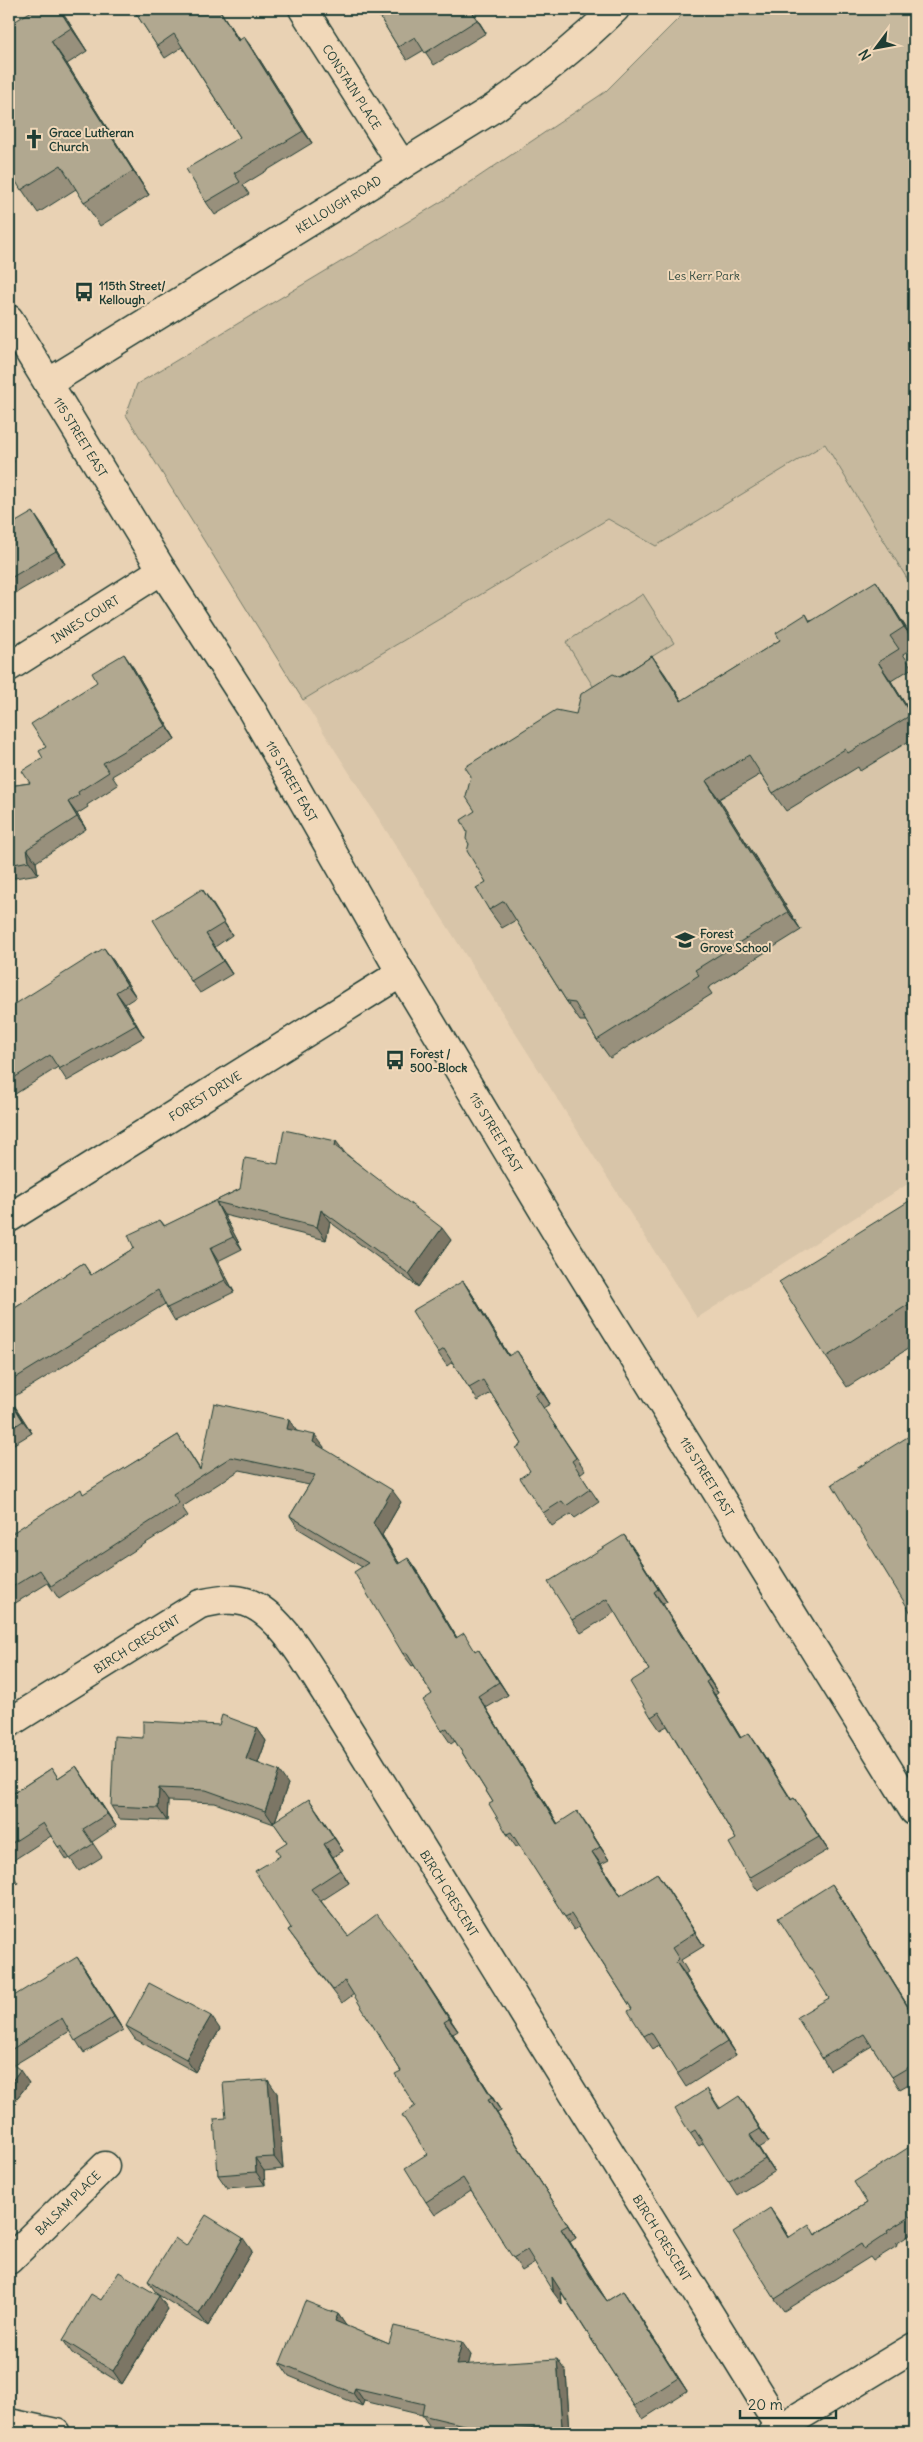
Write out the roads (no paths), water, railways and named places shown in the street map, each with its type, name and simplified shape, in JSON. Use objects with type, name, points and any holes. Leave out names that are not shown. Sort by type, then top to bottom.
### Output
[{"type":"street","name":"CONSTAIN PLACE","points":[[303,9],[402,165]]},
{"type":"street","name":"KELLOUGH ROAD","points":[[48,383],[494,108],[541,75],[581,43],[615,9]]},
{"type":"street","name":"115 STREET EAST","points":[[9,319],[162,570],[250,707],[401,973],[555,1230],[914,1811]]},
{"type":"street","name":"INNES COURT","points":[[9,667],[162,570]]},
{"type":"street","name":"FOREST DRIVE","points":[[9,1218],[401,973]]},
{"type":"street","name":"BIRCH CRESCENT","points":[[9,1723],[200,1604],[223,1600],[246,1602],[278,1622],[326,1693],[776,2431]]},
{"type":"street","name":"BALSAM PLACE","points":[[9,2260],[105,2166]]},
{"type":"street","points":[[776,2431],[914,2347]]},
{"type":"street","points":[[9,2423],[56,2433]]},
{"type":"place","name":"Grace Lutheran Church","points":[[34,139]]},
{"type":"place","name":"115th Street/ Kellough","points":[[84,292]]},
{"type":"place","name":"Forest Grove School","points":[[685,940]]},
{"type":"place","name":"Forest / 500-Block","points":[[395,1060]]},
{"type":"park label","name":"Les Kerr Park","points":[[704,275]]}]
